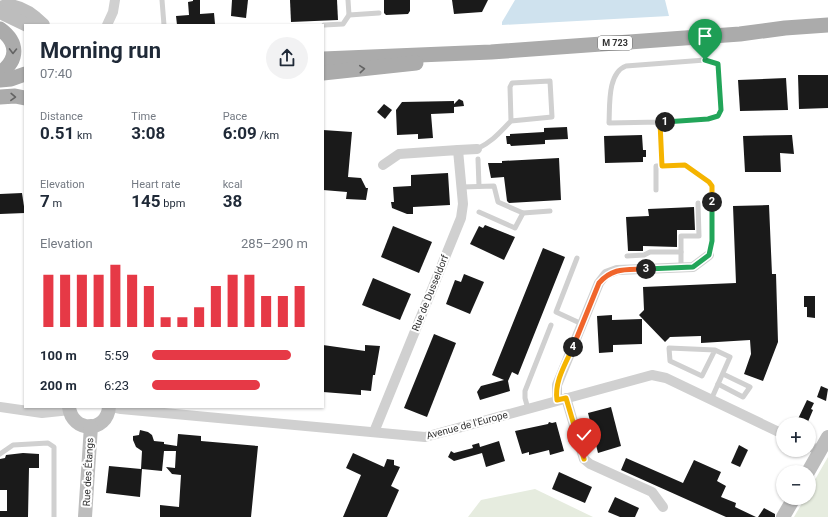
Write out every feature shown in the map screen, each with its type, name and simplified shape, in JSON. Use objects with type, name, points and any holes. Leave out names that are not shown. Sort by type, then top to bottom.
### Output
[{"type":"main road","points":[[0,8],[6,6],[15,7],[32,16],[42,24]]},
{"type":"main road","points":[[0,12],[25,24]]},
{"type":"main road","name":"M 723","points":[[324,58],[491,52],[740,34],[785,28],[828,25]]},
{"type":"main road","points":[[0,29],[12,41],[15,49],[10,64],[0,73]]},
{"type":"main road","name":"M 723","points":[[740,34],[793,35],[828,33]]},
{"type":"main road","name":"M 723","points":[[324,72],[394,66],[491,52]]},
{"type":"main road","points":[[0,80],[11,79],[24,74]]},
{"type":"main road","points":[[0,97],[15,96],[24,98]]},
{"type":"main road","points":[[69,409],[75,422],[80,425],[91,426],[99,424],[105,419],[110,408]]},
{"type":"main road","name":"Rue des Étangs","points":[[85,517],[91,426]]},
{"type":"main road","points":[[816,447],[828,437]]},
{"type":"main road","points":[[783,517],[790,505]]},
{"type":"street","points":[[107,24],[113,12],[115,0]]},
{"type":"street","points":[[383,165],[399,154],[458,150],[477,154]]},
{"type":"street","name":"Rue de Dusseldorf","points":[[374,432],[461,218],[463,204],[458,150]]},
{"type":"street","points":[[663,506],[652,492],[590,464],[584,459],[557,385],[599,283],[606,274],[617,270],[693,267],[709,255]]},
{"type":"street","name":"Avenue de l'Europe","points":[[116,408],[425,437],[652,376],[666,378],[776,431]]},
{"type":"street","points":[[0,407],[42,413],[69,409]]},
{"type":"lane","points":[[162,0],[164,24]]},
{"type":"lane","points":[[324,25],[343,24],[349,15],[348,0]]},
{"type":"lane","points":[[349,15],[379,13]]},
{"type":"lane","points":[[705,60],[718,64],[721,110],[718,116],[702,120],[660,122],[609,123],[613,77],[620,68],[626,66],[705,60]]},
{"type":"lane","points":[[479,186],[477,154],[498,136],[511,120],[510,87],[512,83],[550,81],[552,117],[511,120]]},
{"type":"lane","points":[[660,122],[662,166]]},
{"type":"lane","points":[[656,190],[656,166],[685,165],[709,182],[712,186],[712,241],[709,255]]},
{"type":"lane","points":[[462,187],[494,186],[498,202],[523,213],[550,211]]},
{"type":"lane","points":[[681,267],[681,236],[699,236],[698,203]]},
{"type":"lane","points":[[479,212],[515,228],[523,213]]},
{"type":"lane","points":[[627,256],[644,255],[650,252],[681,252]]},
{"type":"lane","points":[[577,258],[556,312],[582,324]]},
{"type":"lane","points":[[528,409],[525,391],[551,325]]},
{"type":"lane","points":[[711,400],[730,357],[715,350],[669,348],[670,361],[702,376],[715,350]]},
{"type":"lane","points":[[718,384],[743,397],[750,387],[723,374]]},
{"type":"lane","points":[[0,454],[13,445],[48,443],[54,447],[54,517]]},
{"type":"shaded area","points":[[828,457],[828,517],[794,517],[801,505],[816,505],[816,478]]},
{"type":"shaded area","points":[[535,489],[593,517],[468,517],[481,500]]},
{"type":"water","points":[[515,0],[665,0],[669,16],[502,25],[502,22]]},
{"type":"building","points":[[200,0],[200,14],[214,13],[215,24],[177,24],[176,16],[189,15],[188,2]]},
{"type":"building","points":[[232,0],[248,0],[246,18],[231,16]]},
{"type":"building","points":[[290,0],[337,0],[338,20],[291,22]]},
{"type":"building","points":[[384,0],[410,0],[410,11],[408,14],[386,15],[384,13]]},
{"type":"building","points":[[452,0],[488,0],[482,12],[454,14]]},
{"type":"building","points":[[798,75],[828,75],[828,108],[799,109]]},
{"type":"building","points":[[786,78],[788,110],[740,111],[738,80]]},
{"type":"building","points":[[459,99],[463,101],[464,106],[454,107],[454,113],[431,114],[433,138],[418,139],[418,134],[397,135],[396,110],[402,102],[454,101],[454,104]]},
{"type":"building","points":[[384,104],[392,110],[385,119],[377,112]]},
{"type":"building","points":[[567,127],[568,139],[545,140],[545,144],[511,146],[510,144],[507,144],[506,136],[510,136],[510,134],[544,132],[544,128]]},
{"type":"building","points":[[324,130],[352,132],[348,177],[361,178],[366,188],[368,188],[366,200],[346,199],[347,192],[324,190]]},
{"type":"building","points":[[642,135],[643,150],[646,150],[646,157],[643,157],[643,162],[605,163],[604,136]]},
{"type":"building","points":[[792,135],[794,154],[780,153],[781,172],[745,172],[743,136]]},
{"type":"building","points":[[559,158],[561,200],[509,203],[507,201],[504,177],[491,178],[488,163],[502,163],[502,161]]},
{"type":"building","points":[[448,173],[450,205],[413,207],[413,214],[407,214],[392,208],[391,202],[394,202],[393,187],[411,186],[411,175]]},
{"type":"building","points":[[22,193],[24,213],[0,214],[0,194]]},
{"type":"building","points":[[769,205],[772,274],[776,274],[778,342],[763,381],[744,374],[751,354],[750,340],[701,343],[701,336],[670,337],[665,342],[639,315],[644,310],[643,287],[736,283],[733,206]]},
{"type":"building","points":[[694,207],[695,230],[677,230],[677,247],[643,246],[643,251],[628,251],[626,217],[649,216],[648,209]]},
{"type":"building","points":[[485,225],[515,237],[504,260],[470,244],[479,226],[483,228]]},
{"type":"building","points":[[393,226],[432,242],[419,273],[381,257]]},
{"type":"building","points":[[543,248],[565,257],[518,375],[512,372],[508,381],[510,391],[480,400],[477,392],[481,386],[504,380],[492,375]]},
{"type":"building","points":[[464,274],[484,282],[470,314],[446,304],[455,280],[461,282]]},
{"type":"building","points":[[373,278],[411,294],[400,320],[362,305]]},
{"type":"building","points":[[804,296],[815,296],[815,318],[807,317],[807,307],[804,307]]},
{"type":"building","points":[[612,315],[612,320],[642,319],[642,344],[613,345],[613,352],[599,353],[597,316]]},
{"type":"building","points":[[434,334],[456,343],[427,417],[404,408]]},
{"type":"building","points":[[324,345],[365,351],[365,345],[380,346],[371,391],[361,390],[361,395],[324,392]]},
{"type":"building","points":[[821,386],[828,389],[826,401],[817,397]]},
{"type":"building","points":[[807,400],[814,403],[811,409],[813,410],[810,417],[799,417]]},
{"type":"building","points":[[611,407],[621,446],[598,453],[588,413]]},
{"type":"building","points":[[549,422],[556,422],[564,451],[550,455],[549,450],[529,455],[529,452],[522,454],[515,431],[548,424]]},
{"type":"building","points":[[140,430],[148,432],[152,435],[154,441],[177,446],[178,434],[201,436],[201,441],[258,446],[251,517],[160,517],[160,505],[179,507],[181,475],[172,474],[166,467],[175,468],[176,451],[164,451],[162,471],[142,469],[140,497],[106,493],[109,466],[141,469],[142,451],[136,447],[133,440],[133,436],[139,435]]},
{"type":"building","points":[[499,441],[505,461],[486,467],[482,453],[454,461],[448,457],[451,451],[454,453],[473,448],[472,445],[479,443],[480,447]]},
{"type":"building","points":[[739,445],[748,450],[740,467],[731,463]]},
{"type":"building","points":[[23,453],[39,454],[39,468],[29,468],[28,517],[0,517],[0,511],[7,511],[7,490],[0,490],[0,459],[5,458],[6,455]]},
{"type":"building","points":[[353,453],[384,467],[387,459],[394,460],[394,465],[400,467],[391,486],[399,490],[387,517],[343,517],[361,475],[346,468]]},
{"type":"building","points":[[626,458],[683,483],[694,460],[721,472],[717,481],[726,486],[721,497],[736,503],[735,507],[756,517],[726,517],[621,470]]},
{"type":"building","points":[[559,472],[592,487],[585,503],[552,489]]},
{"type":"building","points":[[615,497],[639,508],[635,517],[620,517],[608,512]]},
{"type":"building","points":[[764,508],[775,514],[775,517],[758,517]]},
{"type":"route","points":[[584,459],[566,398],[557,400],[556,394],[557,385],[599,283],[606,274],[617,270],[693,267],[709,255],[712,241],[712,186],[709,182],[685,165],[662,166],[660,122],[691,121],[718,116],[721,110],[718,64],[705,60]]}]
